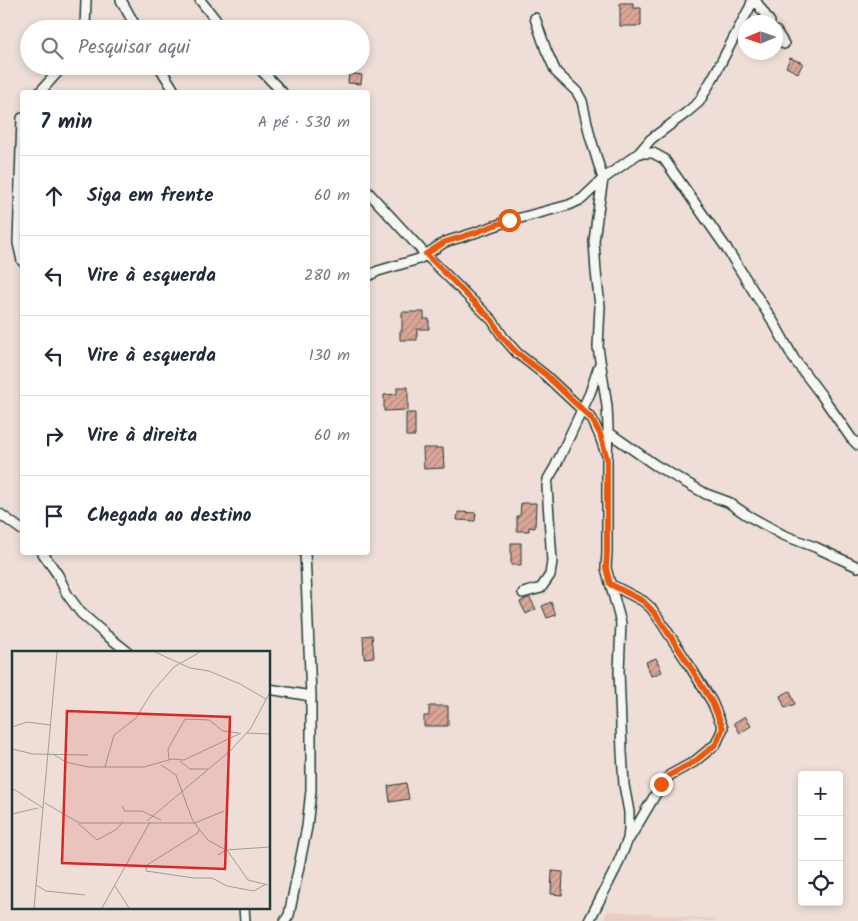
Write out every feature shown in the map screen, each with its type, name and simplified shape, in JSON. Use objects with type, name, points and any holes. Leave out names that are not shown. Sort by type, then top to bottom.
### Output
[{"type":"street","points":[[85,20],[86,0]]},
{"type":"street","points":[[121,0],[132,20]]},
{"type":"street","points":[[200,0],[216,20]]},
{"type":"street","points":[[370,275],[419,259],[445,242],[509,220],[569,205],[582,199],[603,179],[639,153],[650,139],[699,102],[754,0],[765,15]]},
{"type":"street","points":[[535,18],[556,72],[577,92],[582,101],[603,179],[594,241],[600,306],[598,347],[608,406],[606,568],[621,623],[619,671],[624,785],[629,812],[628,839]]},
{"type":"street","points":[[42,90],[55,75]]},
{"type":"street","points":[[165,75],[174,90]]},
{"type":"street","points":[[266,75],[280,90]]},
{"type":"street","points":[[639,153],[653,153],[664,159],[725,246],[774,323],[794,359],[850,438],[858,445]]},
{"type":"street","points":[[20,180],[18,243],[20,252]]},
{"type":"street","points":[[370,194],[492,320],[502,337],[517,353],[545,374],[592,419],[600,434],[607,459]]},
{"type":"street","points":[[523,593],[541,588],[550,575],[552,561],[548,479],[590,393],[600,364]]},
{"type":"street","points":[[608,432],[655,465],[706,494],[728,502],[783,535],[858,566]]},
{"type":"street","points":[[0,514],[20,529]]},
{"type":"street","points":[[44,555],[58,575],[66,594],[81,613],[127,651]]},
{"type":"street","points":[[285,921],[289,915],[307,826],[312,790],[311,696],[305,555]]},
{"type":"street","points":[[589,921],[616,868],[628,839],[661,784],[670,775],[694,762],[716,744],[723,728],[712,702],[657,616],[643,601],[610,584]]},
{"type":"street","points":[[270,689],[311,696]]},
{"type":"street","points":[[244,908],[244,921]]},
{"type":"shaded area","points":[[608,911],[715,919],[715,921],[603,921]]},
{"type":"building","points":[[620,3],[633,3],[633,8],[641,8],[641,26],[620,26]]},
{"type":"building","points":[[790,58],[803,63],[798,73],[786,67]]},
{"type":"building","points":[[349,75],[362,75],[361,84],[348,83]]},
{"type":"building","points":[[402,312],[424,312],[424,319],[429,319],[429,329],[417,329],[417,340],[400,340]]},
{"type":"building","points":[[397,387],[408,387],[408,410],[384,411],[384,395],[397,394]]},
{"type":"building","points":[[406,413],[415,413],[415,436],[406,436]]},
{"type":"building","points":[[423,448],[443,448],[444,468],[424,469]]},
{"type":"building","points":[[521,503],[536,503],[535,528],[529,527],[529,531],[517,531],[517,516],[520,516]]},
{"type":"building","points":[[458,512],[476,513],[475,521],[457,520]]},
{"type":"building","points":[[511,543],[521,543],[521,565],[511,565]]},
{"type":"building","points":[[530,598],[536,609],[526,614],[520,602]]},
{"type":"building","points":[[551,602],[556,615],[547,618],[542,606]]},
{"type":"building","points":[[372,635],[374,657],[364,658],[363,636]]},
{"type":"building","points":[[656,658],[662,672],[651,676],[646,662]]},
{"type":"building","points":[[790,691],[795,704],[785,708],[780,696]]},
{"type":"building","points":[[429,706],[448,706],[448,726],[424,726],[424,716],[429,716]]},
{"type":"building","points":[[745,716],[751,726],[740,733],[734,723]]},
{"type":"building","points":[[406,783],[409,799],[390,802],[388,786]]},
{"type":"building","points":[[552,871],[563,872],[562,895],[551,894]]},
{"type":"route","points":[[509,220],[445,242],[426,254],[492,320],[502,337],[517,353],[545,374],[592,419],[600,434],[607,459],[606,568],[610,584],[643,601],[657,616],[712,702],[723,728],[716,744],[694,762],[670,775],[661,784]]}]
